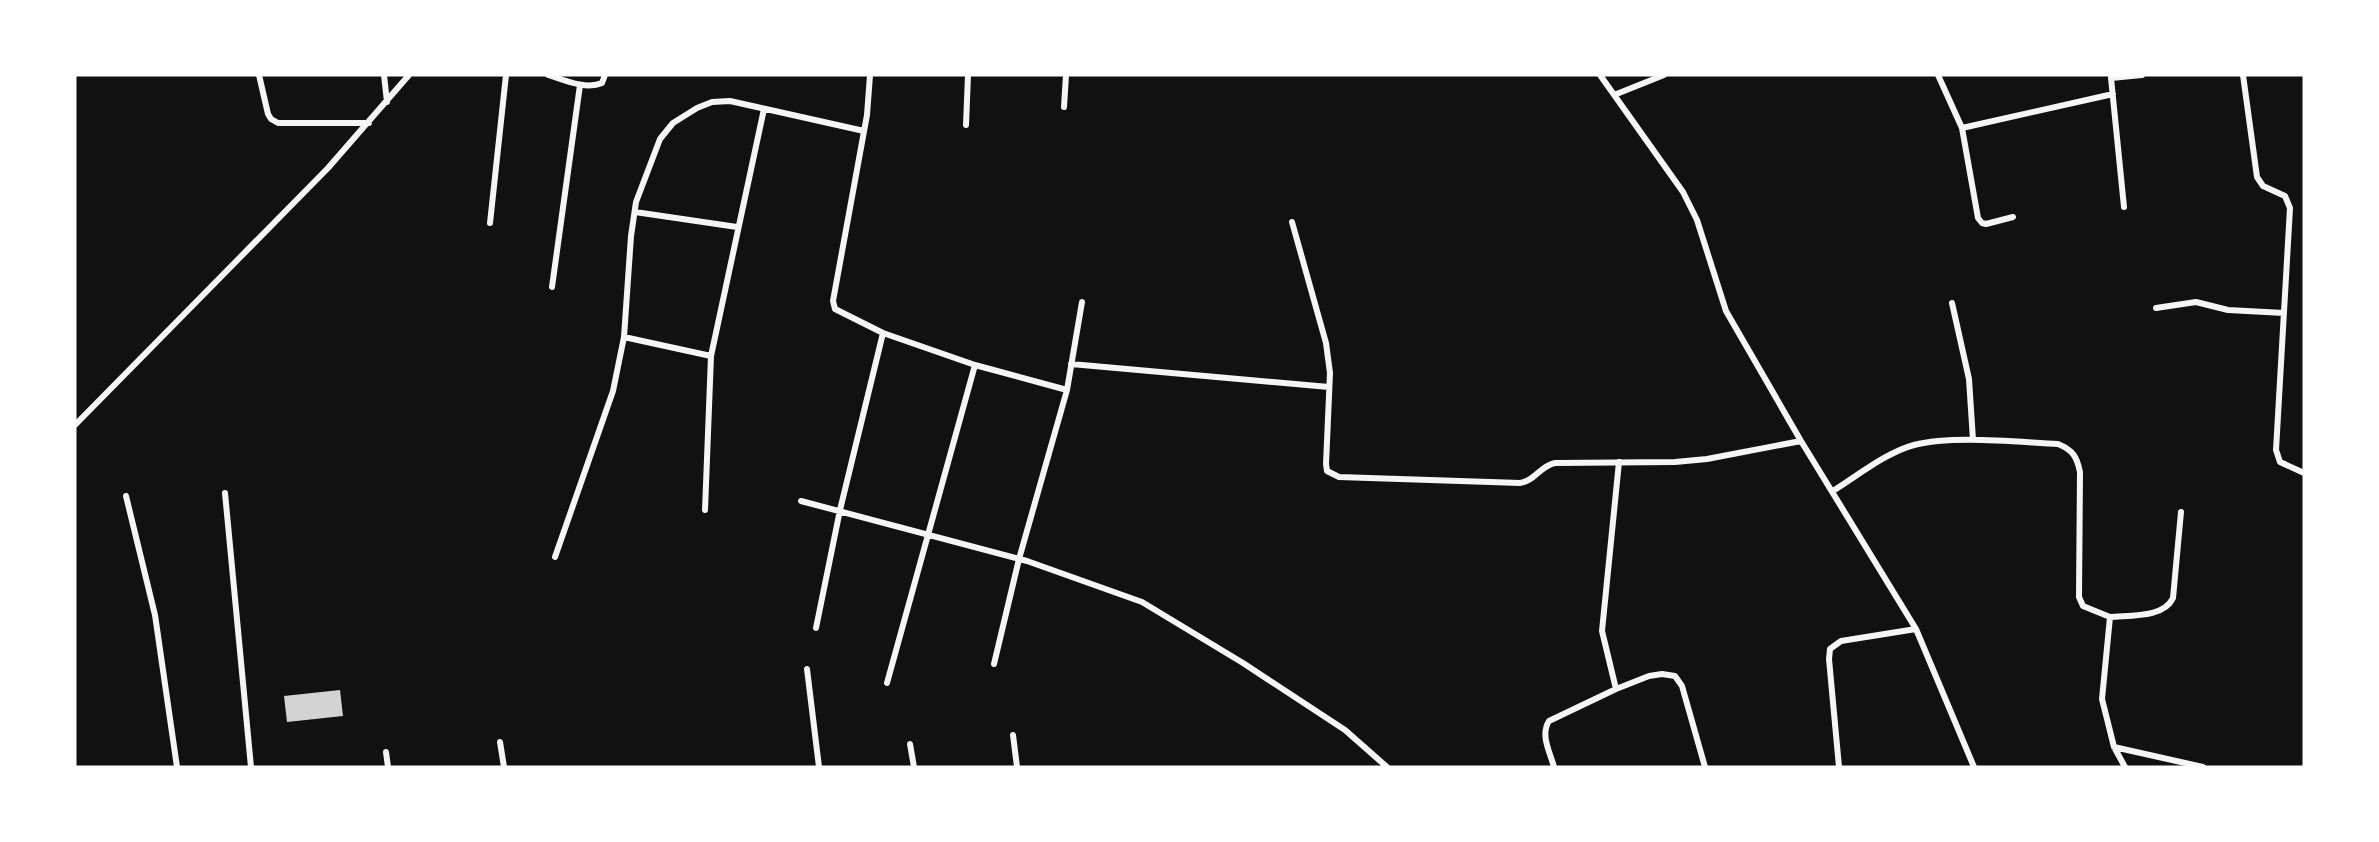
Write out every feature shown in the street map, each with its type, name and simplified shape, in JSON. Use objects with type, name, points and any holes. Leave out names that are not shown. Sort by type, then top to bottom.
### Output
[{"type":"street","points":[[259,75],[268,114],[278,123],[369,123]]},
{"type":"street","points":[[384,75],[387,102]]},
{"type":"street","points":[[75,425],[320,177],[409,75]]},
{"type":"street","points":[[490,223],[506,75]]},
{"type":"street","points":[[548,75],[596,86],[602,83],[605,75]]},
{"type":"street","points":[[870,75],[864,131],[833,302],[835,309],[884,333],[975,365],[1067,390]]},
{"type":"street","points":[[966,125],[968,75]]},
{"type":"street","points":[[1064,107],[1066,75]]},
{"type":"street","points":[[1600,75],[1688,201],[1697,220],[1726,311],[1801,441],[1916,629],[1974,767]]},
{"type":"street","points":[[1614,95],[1664,75]]},
{"type":"street","points":[[1938,75],[1962,128],[1976,211],[1980,222],[1986,224],[2013,217]]},
{"type":"street","points":[[2124,207],[2111,76],[2142,75]]},
{"type":"street","points":[[2243,75],[2257,177],[2263,186],[2285,196],[2290,208],[2276,450],[2280,462],[2304,473]]},
{"type":"street","points":[[552,287],[580,84]]},
{"type":"street","points":[[1962,128],[2113,94]]},
{"type":"street","points":[[555,557],[613,391],[624,337],[631,236],[636,202],[660,139],[673,123],[712,102],[730,101],[864,131]]},
{"type":"street","points":[[705,510],[711,356],[764,109]]},
{"type":"street","points":[[635,212],[737,227]]},
{"type":"street","points":[[1292,222],[1326,343],[1329,387],[1326,464],[1327,471],[1339,477],[1520,483],[1533,479],[1548,464],[1707,459],[1801,441]]},
{"type":"street","points":[[994,664],[1019,559],[1067,390],[1082,302]]},
{"type":"street","points":[[2156,308],[2196,302],[2228,310],[2284,313]]},
{"type":"street","points":[[1952,303],[1969,379],[1973,441]]},
{"type":"street","points":[[816,628],[840,510],[884,333]]},
{"type":"street","points":[[624,337],[711,356]]},
{"type":"street","points":[[1071,364],[1329,387]]},
{"type":"street","points":[[887,683],[975,365]]},
{"type":"street","points":[[1833,491],[1915,445],[1973,441],[2058,444],[2070,448],[2078,460],[2080,472],[2079,597],[2083,606],[2110,617],[2159,612],[2170,606],[2173,598],[2181,512]]},
{"type":"street","points":[[1616,688],[1602,631],[1618,462]]},
{"type":"street","points":[[225,493],[251,767]]},
{"type":"street","points":[[126,496],[154,615],[177,767]]},
{"type":"street","points":[[801,501],[1019,559],[1121,594],[1168,616],[1345,730],[1387,767]]},
{"type":"street","points":[[2110,617],[2102,699],[2114,747],[2125,767]]},
{"type":"street","points":[[1839,767],[1830,649],[1841,641],[1916,629]]},
{"type":"street","points":[[807,669],[819,767]]},
{"type":"street","points":[[1554,767],[1545,735],[1545,728],[1549,721],[1616,688],[1649,676],[1662,674],[1675,676],[1682,687],[1705,767]]},
{"type":"street","points":[[1013,735],[1017,767]]},
{"type":"street","points":[[501,742],[504,767]]},
{"type":"street","points":[[910,744],[914,767]]},
{"type":"street","points":[[2114,747],[2203,767]]},
{"type":"street","points":[[386,752],[387,767]]},
{"type":"building","points":[[340,690],[343,716],[287,722],[284,696]]}]
